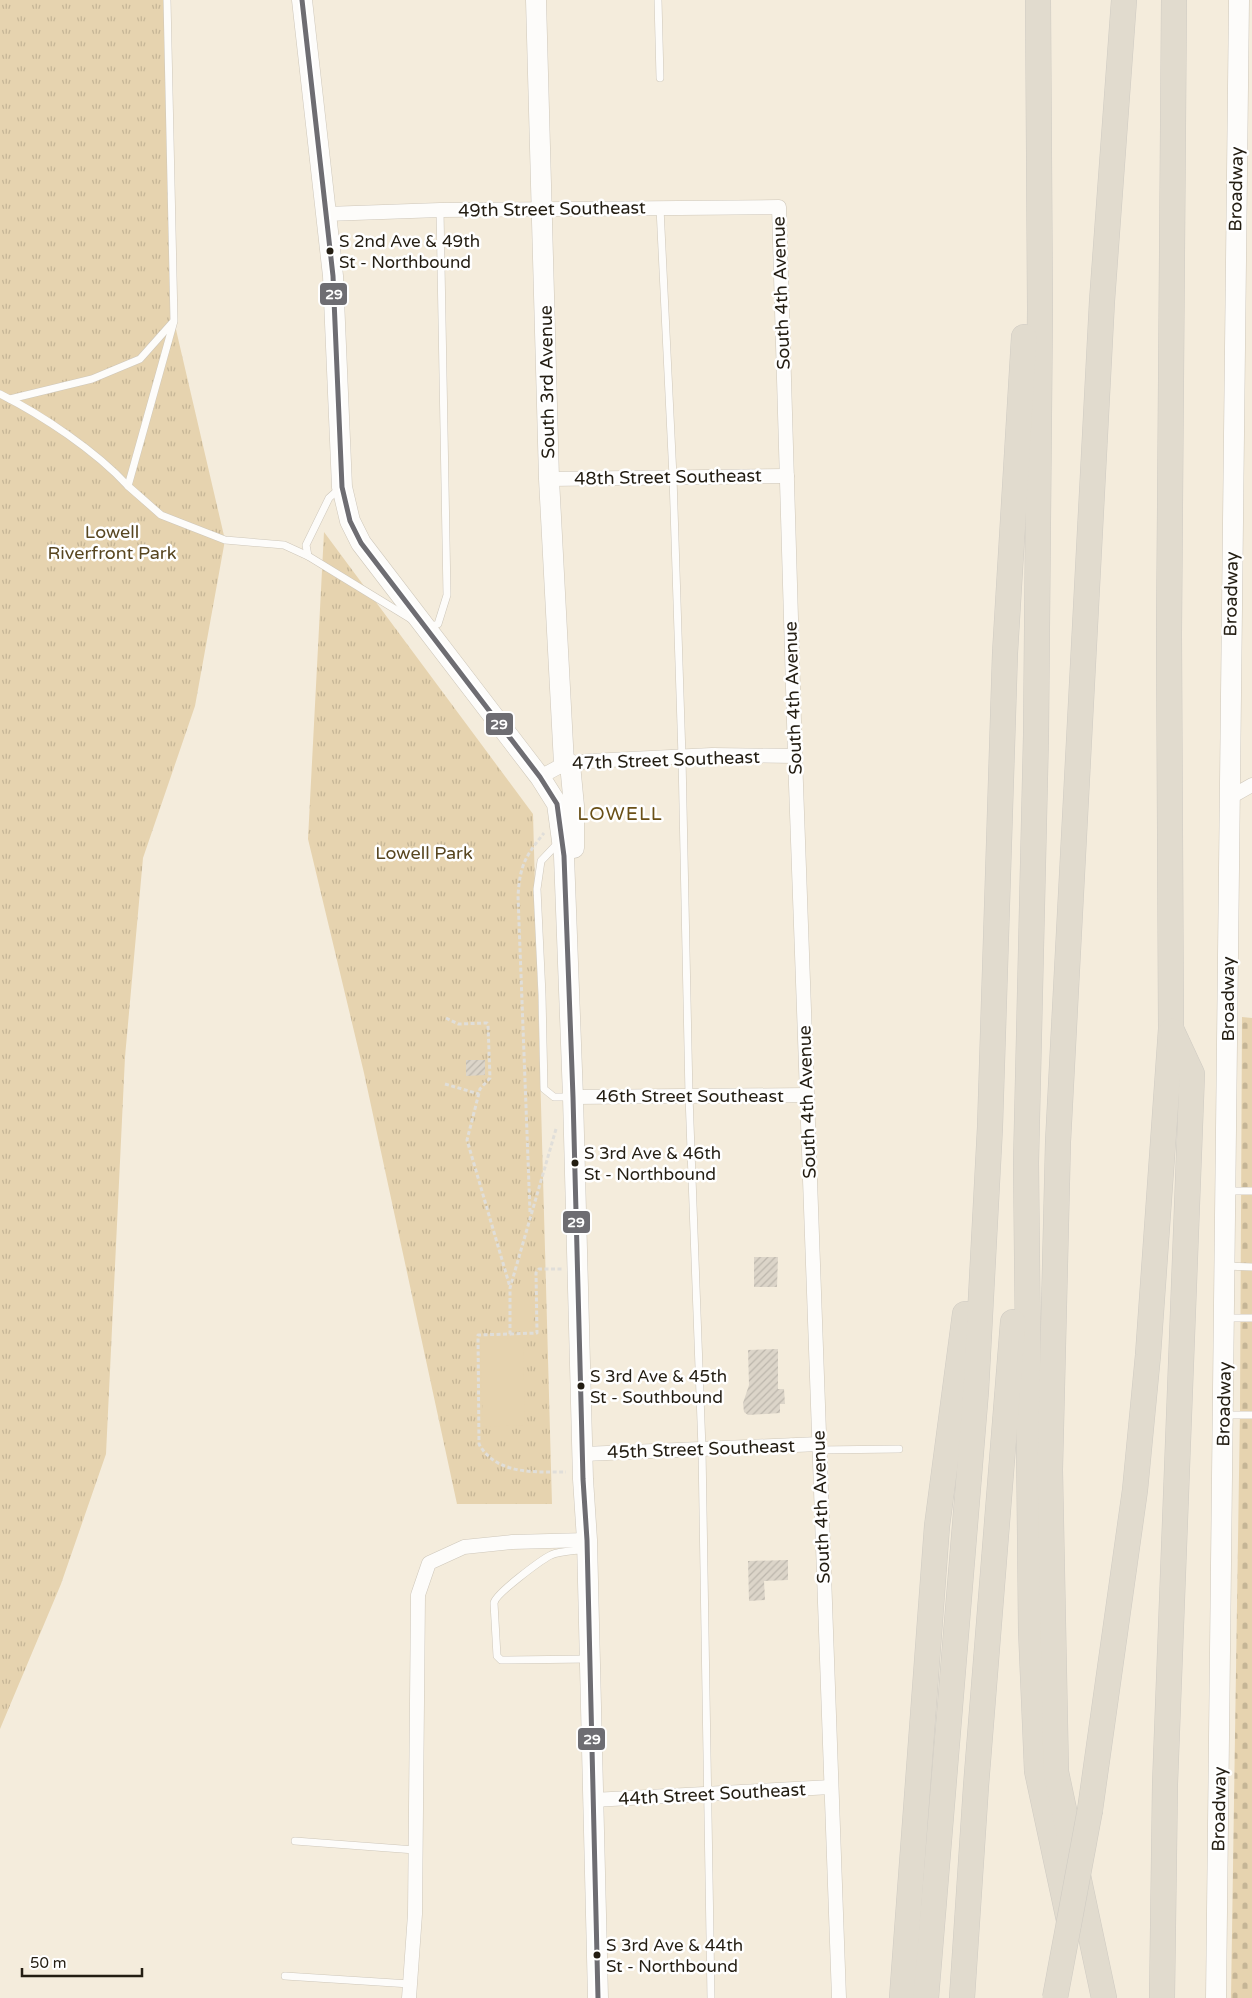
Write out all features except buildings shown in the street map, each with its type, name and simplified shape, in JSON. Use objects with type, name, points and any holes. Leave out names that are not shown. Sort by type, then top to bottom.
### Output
[{"type":"highway","points":[[1038,0],[1040,309],[1036,715],[1026,1163],[1030,1630],[1037,1771],[1087,1998]]},
{"type":"highway","points":[[1104,1998],[1056,1772],[1050,1470],[1058,1142],[1102,301],[1124,0]]},
{"type":"highway","points":[[1056,1998],[1090,1810],[1135,1490],[1148,1355],[1171,1029],[1169,634],[1174,0]]},
{"type":"highway","points":[[926,1998],[976,1391],[990,1127],[1005,654],[1039,88]]},
{"type":"highway","points":[[1162,1998],[1165,1784],[1192,1074],[1171,1029]]},
{"type":"highway","points":[[902,1998],[937,1526],[990,1127]]},
{"type":"highway","points":[[962,1998],[976,1786],[1026,1163]]},
{"type":"street","points":[[302,0],[333,276],[342,487],[350,520],[361,543],[540,777],[557,804],[559,815],[567,935],[573,1097],[587,1544],[598,1998]]},
{"type":"street","name":"South 3rd Avenue","points":[[536,0],[550,479],[567,764],[574,806],[574,853],[567,935]]},
{"type":"street","name":"Broadway","points":[[1216,1998],[1239,0]]},
{"type":"street","name":"49th Street Southeast","points":[[326,214],[440,210],[779,206]]},
{"type":"street","name":"South 4th Avenue","points":[[779,206],[795,756],[839,1998]]},
{"type":"street","name":"48th Street Southeast","points":[[550,479],[787,476]]},
{"type":"street","name":"47th Street Southeast","points":[[540,777],[567,764],[682,756],[795,756]]},
{"type":"street","points":[[1229,798],[1252,785]]},
{"type":"street","name":"46th Street Southeast","points":[[573,1097],[807,1095]]},
{"type":"street","name":"45th Street Southeast","points":[[584,1463],[702,1449],[819,1447]]},
{"type":"street","points":[[409,1991],[415,1914],[418,1595],[429,1563],[464,1547],[512,1542],[587,1544]]},
{"type":"street","name":"44th Street Southeast","points":[[592,1800],[831,1787]]},
{"type":"lane","points":[[128,486],[174,321],[167,0]]},
{"type":"lane","points":[[658,0],[660,78]]},
{"type":"lane","points":[[660,208],[673,478],[682,756],[689,1096],[702,1449],[710,1998]]},
{"type":"lane","points":[[0,394],[60,430],[113,469],[128,486],[161,516],[225,540],[284,545],[308,556],[425,628],[438,624],[447,595],[440,210]]},
{"type":"lane","points":[[10,399],[92,379],[140,359],[174,321]]},
{"type":"lane","points":[[308,556],[306,545],[329,498],[342,487]]},
{"type":"lane","points":[[562,839],[541,861],[538,889],[544,1089],[554,1097],[573,1097]]},
{"type":"lane","points":[[1226,1191],[1252,1191]]},
{"type":"lane","points":[[1225,1266],[1252,1267]]},
{"type":"lane","points":[[1225,1318],[1252,1318]]},
{"type":"lane","points":[[1223,1415],[1252,1416]]},
{"type":"lane","points":[[819,1447],[899,1449]]},
{"type":"lane","points":[[587,1544],[551,1555],[501,1591],[494,1599],[494,1603],[497,1656],[501,1660],[590,1659]]},
{"type":"lane","points":[[295,1841],[415,1850]]},
{"type":"lane","points":[[285,1976],[409,1991]]},
{"type":"path","points":[[530,1216],[518,896],[520,873],[527,855],[559,815]]},
{"type":"path","points":[[446,1018],[458,1024],[487,1023],[490,1078],[483,1085],[479,1094],[467,1140],[510,1288]]},
{"type":"path","points":[[445,1084],[479,1094]]},
{"type":"path","points":[[510,1334],[510,1288],[555,1129],[574,1130]]},
{"type":"path","points":[[578,1269],[539,1269],[536,1273],[537,1333],[478,1335],[479,1444],[485,1454],[503,1467],[515,1470],[584,1463]]},
{"type":"green space","name":"Lowell Riverfront Park","points":[[0,0],[167,0],[174,321],[225,540],[195,706],[143,858],[125,1057],[106,1454],[61,1584],[0,1729]]},
{"type":"green space","name":"Lowell Park","points":[[324,532],[533,814],[552,1504],[457,1504],[364,1073],[308,839]]},
{"type":"green space","points":[[1242,1017],[1252,1018],[1252,1998],[1231,1998],[1240,1409]]},
{"type":"green space","points":[[512,1299],[533,1299],[534,1331],[512,1332]]},
{"type":"green space","points":[[523,1338],[525,1425],[483,1427],[480,1339]]},
{"type":"transit line","name":"29","points":[[302,0],[333,276],[342,487],[350,521],[361,543],[540,777],[557,804],[564,856],[573,1097],[583,1479],[587,1540],[598,1998]]},
{"type":"place","name":"S 2nd Ave & 49th St - Northbound","points":[[330,251]]},
{"type":"place","name":"S 3rd Ave & 46th St - Northbound","points":[[575,1163]]},
{"type":"place","name":"S 3rd Ave & 45th St - Southbound","points":[[581,1386]]},
{"type":"place","name":"S 3rd Ave & 44th St - Northbound","points":[[597,1955]]},
{"type":"district","name":"LOWELL","points":[[620,814]]}]
